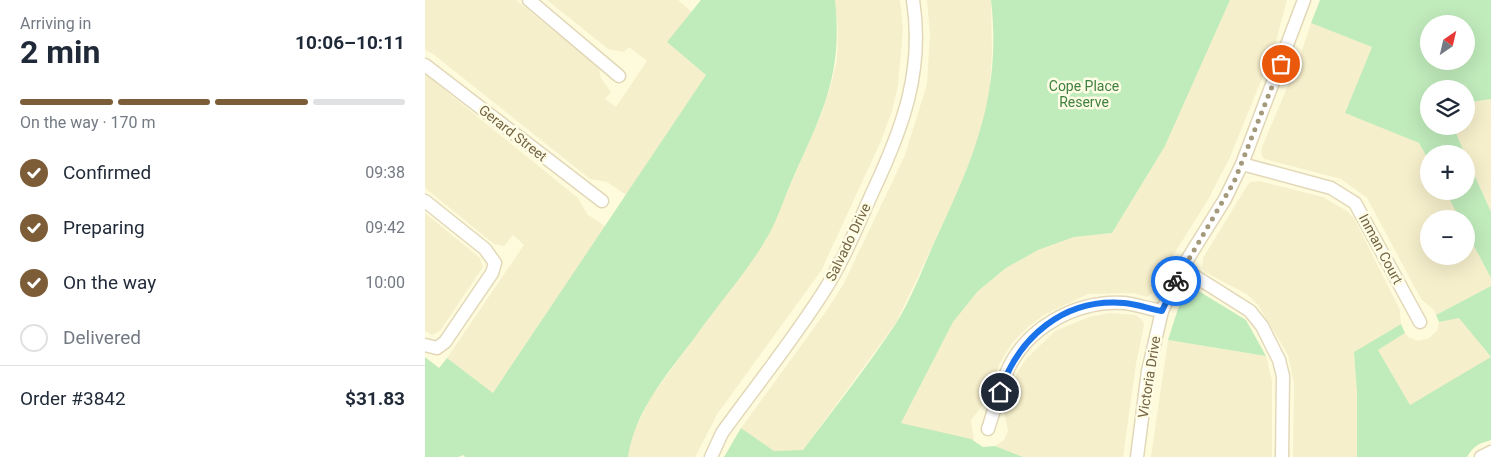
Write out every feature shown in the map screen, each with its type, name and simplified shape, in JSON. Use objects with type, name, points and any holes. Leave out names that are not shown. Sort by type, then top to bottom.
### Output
[{"type":"street","points":[[529,0],[619,76]]},
{"type":"street","name":"Salvado Drive","points":[[711,457],[722,433],[824,292],[839,265],[896,141],[911,93],[916,52],[913,0]]},
{"type":"street","name":"Victoria Drive","points":[[1137,457],[1148,371],[1162,311],[1182,268],[1225,199],[1242,164],[1304,0]]},
{"type":"street","name":"Gerard Street","points":[[425,65],[601,201]]},
{"type":"street","name":"Inman Court","points":[[1242,164],[1331,188],[1355,203],[1420,322]]},
{"type":"street","points":[[425,201],[485,250],[495,263],[492,273],[445,342],[437,348],[425,345]]},
{"type":"street","points":[[1182,268],[1242,305],[1255,316],[1262,326],[1279,360],[1283,376],[1282,457]]},
{"type":"street","points":[[988,429],[1006,373],[1032,336],[1054,320],[1076,309],[1103,303],[1125,303],[1162,311]]},
{"type":"street","points":[[1481,457],[1491,452]]},
{"type":"shaded area","points":[[425,0],[516,0],[599,68],[601,78],[611,92],[605,99],[616,107],[647,61],[629,47],[624,52],[608,49],[547,0],[678,0],[692,12],[667,42],[706,75],[626,195],[607,182],[590,179],[433,54],[425,50]]},
{"type":"shaded area","points":[[835,0],[900,0],[903,29],[898,86],[892,111],[881,141],[821,271],[718,413],[695,457],[628,457],[631,437],[651,397],[766,240],[821,115],[830,88],[837,60],[838,30]]},
{"type":"shaded area","points":[[927,0],[991,0],[992,52],[990,89],[983,126],[956,196],[896,323],[803,450],[774,451],[741,428],[827,310],[844,283],[905,155],[927,84],[930,34]]},
{"type":"shaded area","points":[[1230,0],[1287,0],[1274,49],[1230,157],[1209,198],[1166,267],[1157,290],[1147,297],[1133,293],[1088,294],[1044,315],[1028,327],[1012,343],[999,365],[985,402],[971,420],[974,441],[901,423],[953,322],[978,291],[1006,268],[1038,250],[1074,237],[1112,233],[1165,146]]},
{"type":"shaded area","points":[[1311,23],[1372,47],[1345,113],[1419,143],[1420,200],[1450,200],[1455,210],[1420,210],[1420,265],[1475,265],[1475,248],[1491,278],[1491,286],[1436,315],[1434,310],[1421,299],[1367,198],[1341,179],[1264,159],[1261,154],[1262,147],[1299,59]]},
{"type":"shaded area","points":[[425,74],[578,198],[587,214],[605,226],[493,393],[447,358],[524,245],[513,235],[504,246],[494,244],[425,188]]},
{"type":"shaded area","points":[[1491,99],[1491,212],[1475,176],[1475,145],[1461,145],[1457,135],[1475,135],[1475,102]]},
{"type":"shaded area","points":[[1259,181],[1323,197],[1347,211],[1354,218],[1400,310],[1401,324],[1354,352],[1357,392],[1357,457],[1293,457],[1294,383],[1288,355],[1258,305],[1248,295],[1205,272],[1202,267],[1203,258],[1247,186],[1250,182]]},
{"type":"shaded area","points":[[425,213],[480,258],[483,267],[440,331],[432,335],[425,331]]},
{"type":"shaded area","points":[[1110,313],[1136,315],[1143,321],[1144,325],[1136,364],[1123,457],[1023,457],[995,446],[1004,440],[1008,431],[1004,412],[1016,374],[1026,359],[1055,331],[1089,317]]},
{"type":"shaded area","points":[[1459,317],[1491,358],[1410,405],[1378,350],[1405,333],[1408,337],[1418,341],[1429,338],[1437,331],[1439,322]]},
{"type":"shaded area","points":[[1168,340],[1266,356],[1272,380],[1272,457],[1151,457]]},
{"type":"green space","points":[[701,0],[835,0],[836,50],[833,71],[822,112],[777,218],[758,253],[655,391],[638,423],[628,457],[465,457],[464,455],[458,457],[425,457],[425,357],[439,368],[447,358],[493,393],[706,75],[667,42]]},
{"type":"green space","name":"Cope Place Reserve","points":[[991,0],[1230,0],[1165,146],[1112,233],[1074,237],[1038,250],[1006,268],[978,291],[953,322],[901,423],[971,439],[983,447],[995,446],[1023,457],[724,457],[741,428],[774,451],[803,450],[873,357],[901,315],[961,183],[981,126],[988,97],[992,66]]},
{"type":"green space","points":[[1320,0],[1491,0],[1491,99],[1475,102],[1475,80],[1420,80],[1420,135],[1457,135],[1461,145],[1420,145],[1345,113],[1372,47],[1311,23]]},
{"type":"green space","points":[[1475,176],[1491,212],[1491,278],[1475,248],[1475,210],[1455,210],[1450,200],[1475,200]]},
{"type":"green space","points":[[1491,286],[1491,357],[1459,318],[1439,322],[1436,315]]},
{"type":"green space","points":[[1192,287],[1246,320],[1266,356],[1168,340],[1183,293]]},
{"type":"green space","points":[[1401,324],[1405,333],[1378,350],[1410,405],[1491,357],[1491,440],[1477,446],[1467,457],[1357,457],[1357,392],[1354,352]]},
{"type":"way so far","points":[[1176,281],[1234,182],[1281,64]]},
{"type":"route","points":[[1000,392],[1006,373],[1019,352],[1032,336],[1054,320],[1076,309],[1103,303],[1125,303],[1162,311],[1176,281]]}]
